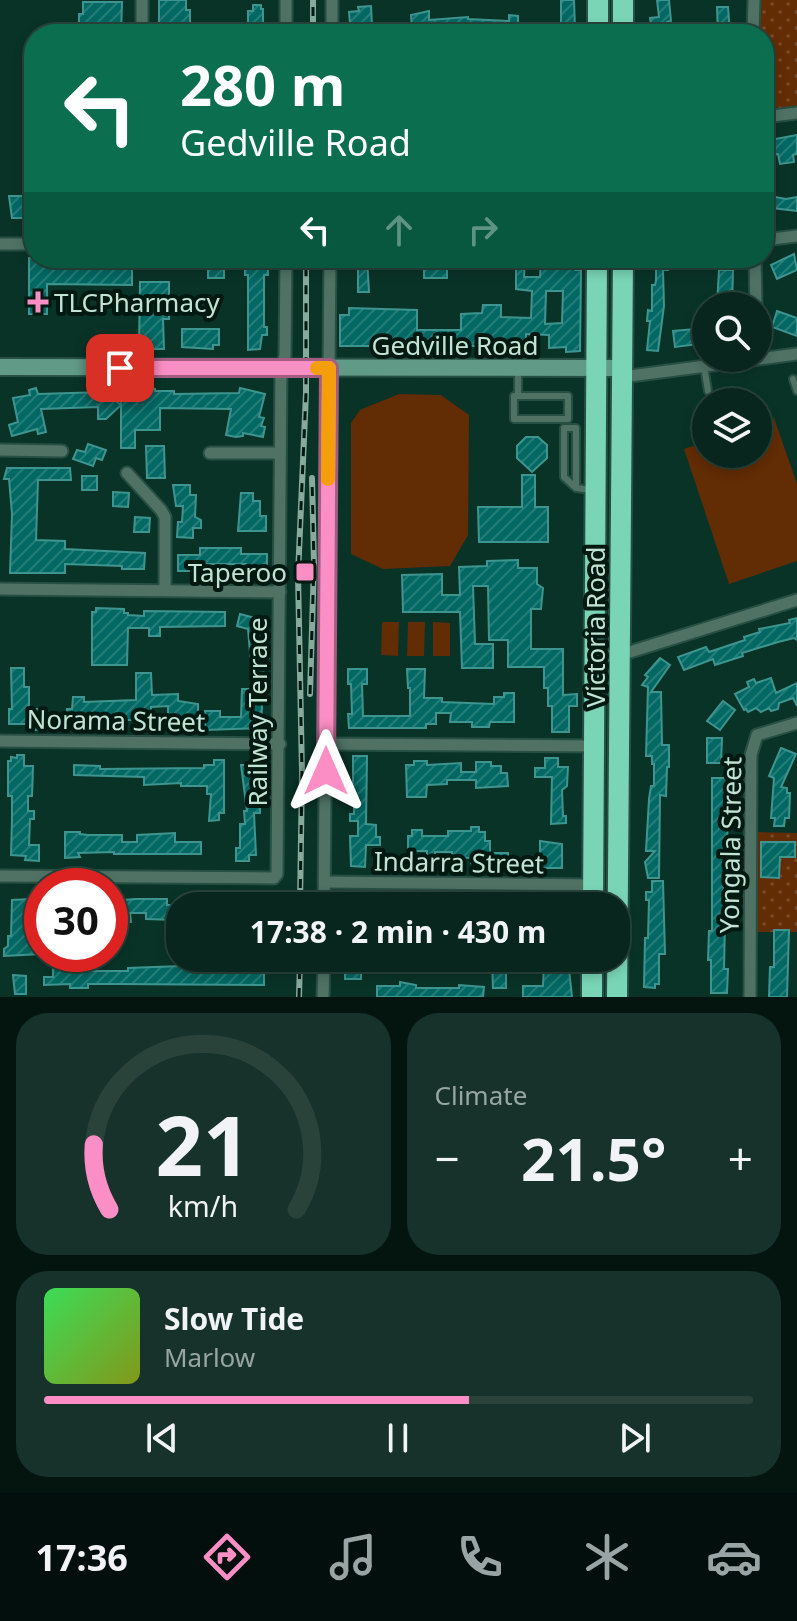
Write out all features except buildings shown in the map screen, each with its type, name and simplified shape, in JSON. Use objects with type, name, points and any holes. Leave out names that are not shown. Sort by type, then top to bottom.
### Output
[{"type":"highway","points":[[598,0],[598,24]]},
{"type":"highway","points":[[623,0],[623,24]]},
{"type":"highway","name":"Victoria Road","points":[[593,892],[595,656],[585,489],[597,369],[597,268]]},
{"type":"highway","name":"Victoria Road","points":[[617,997],[623,268]]},
{"type":"highway","points":[[592,972],[592,997]]},
{"type":"street","points":[[142,0],[142,24]]},
{"type":"street","points":[[286,0],[286,24]]},
{"type":"street","points":[[332,0],[332,24]]},
{"type":"street","points":[[753,24],[754,0]]},
{"type":"street","points":[[774,116],[797,113]]},
{"type":"street","points":[[774,239],[797,236]]},
{"type":"street","points":[[0,244],[24,244]]},
{"type":"street","name":"Railway Terrace","points":[[0,876],[274,878],[278,868],[281,368],[285,356],[286,268]]},
{"type":"street","points":[[325,892],[330,268]]},
{"type":"street","points":[[755,268],[756,292]]},
{"type":"street","points":[[772,357],[797,354]]},
{"type":"street","name":"Gedville Road","points":[[0,367],[622,368]]},
{"type":"street","points":[[622,368],[630,376],[692,368]]},
{"type":"street","points":[[0,450],[62,451]]},
{"type":"street","points":[[210,453],[280,453]]},
{"type":"street","points":[[127,473],[165,517],[165,590]]},
{"type":"street","points":[[0,589],[280,592]]},
{"type":"street","points":[[595,656],[620,655],[797,600]]},
{"type":"street","name":"Yongala Street","points":[[750,997],[751,755],[757,735],[797,723]]},
{"type":"street","name":"Norama Street","points":[[0,741],[280,744]]},
{"type":"street","points":[[326,744],[594,746]]},
{"type":"street","name":"Indarra Street","points":[[325,882],[516,892]]},
{"type":"street","points":[[323,997],[324,972]]},
{"type":"lane","points":[[518,369],[518,396]]},
{"type":"lane","points":[[793,379],[797,391]]},
{"type":"lane","points":[[514,396],[518,396],[568,396],[568,419],[514,419],[514,396]]},
{"type":"lane","points":[[564,428],[576,428],[585,489],[564,477],[564,428]]},
{"type":"shaded area","points":[[760,0],[797,0],[797,109],[774,112],[774,24],[760,24]]},
{"type":"shaded area","points":[[399,394],[441,395],[469,415],[468,535],[450,566],[383,569],[351,554],[351,423],[360,410]]},
{"type":"shaded area","points":[[772,419],[797,484],[797,561],[729,584],[684,449],[692,446],[692,468],[772,468]]},
{"type":"shaded area","points":[[382,622],[399,622],[398,656],[381,655]]},
{"type":"shaded area","points":[[408,622],[425,622],[424,656],[407,656]]},
{"type":"shaded area","points":[[433,622],[450,623],[450,656],[433,656]]},
{"type":"shaded area","points":[[757,832],[797,833],[797,932],[755,932]]},
{"type":"railway","points":[[313,0],[313,24]]},
{"type":"railway","points":[[300,892],[302,772],[298,575],[306,393],[306,268]]},
{"type":"railway","points":[[310,694],[314,563],[312,478]]},
{"type":"railway","points":[[299,997],[300,972]]},
{"type":"slow traffic","points":[[317,368],[329,368],[328,479]]},
{"type":"place","name":"TLCPharmacy","points":[[38,302]]},
{"type":"place","name":"Taperoo","points":[[305,572]]},
{"type":"route","points":[[120,368],[329,368],[326,771]]}]
